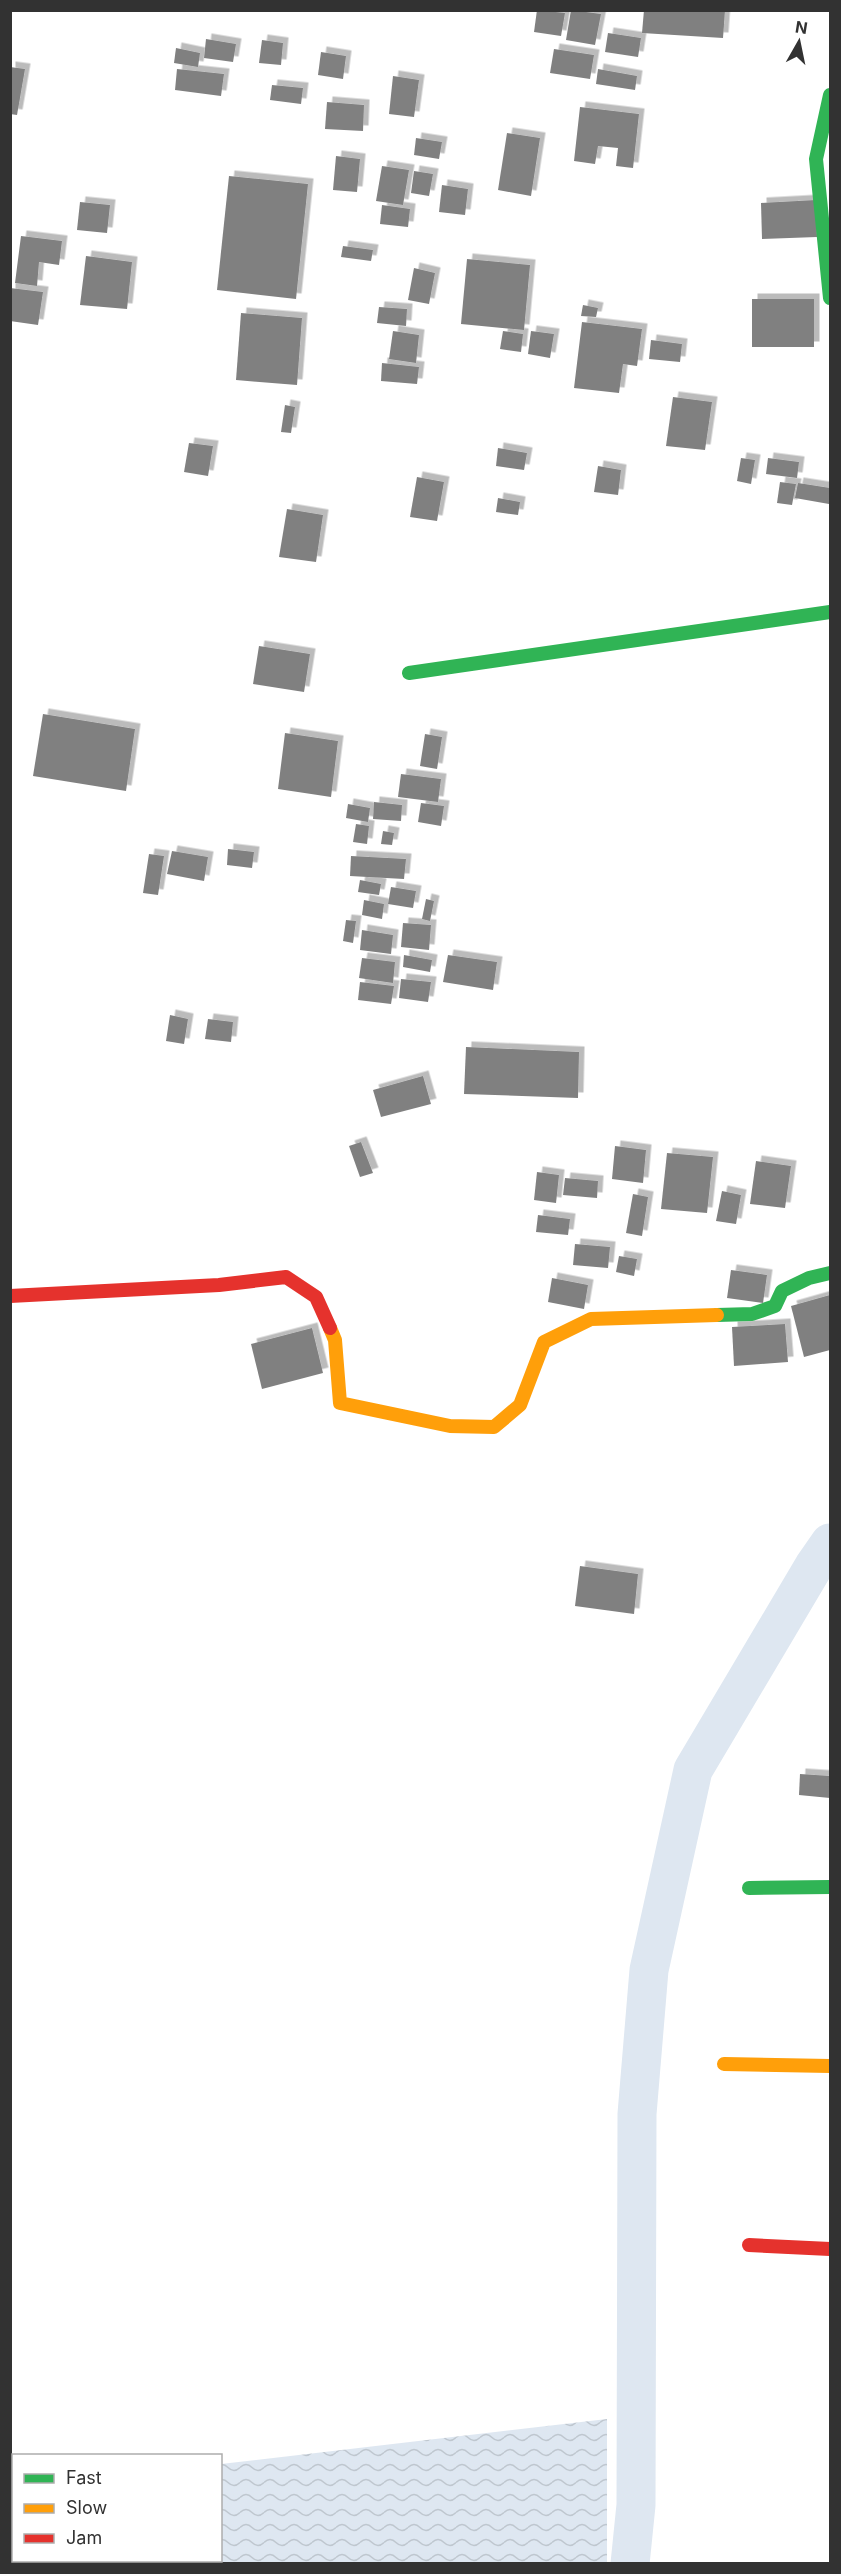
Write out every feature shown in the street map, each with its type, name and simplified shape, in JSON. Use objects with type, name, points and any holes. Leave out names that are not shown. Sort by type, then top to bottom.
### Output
[{"type":"street","points":[[831,95],[828,96],[816,159],[831,298]]},
{"type":"street","points":[[409,673],[831,612]]},
{"type":"street","points":[[10,1296],[219,1285],[286,1277],[316,1297],[335,1340],[340,1403],[450,1426],[494,1427],[520,1405],[544,1342],[591,1318],[752,1314],[775,1306],[782,1291],[809,1278],[831,1273]]},
{"type":"street","points":[[749,1888],[831,1887]]},
{"type":"street","points":[[724,2064],[831,2066]]},
{"type":"street","points":[[749,2245],[831,2249]]},
{"type":"water","points":[[607,2419],[607,2563],[11,2563],[12,2488],[12,2562],[222,2562],[222,2464]]},
{"type":"building","points":[[537,10],[565,13],[561,36],[534,32]]},
{"type":"building","points":[[571,10],[601,14],[595,45],[566,40]]},
{"type":"building","points":[[644,10],[725,10],[723,38],[642,33]]},
{"type":"building","points":[[608,33],[641,38],[638,57],[605,52]]},
{"type":"building","points":[[206,39],[236,44],[233,62],[204,58]]},
{"type":"building","points":[[262,40],[283,43],[281,65],[259,63]]},
{"type":"building","points":[[176,48],[200,53],[198,67],[174,63]]},
{"type":"building","points":[[554,49],[594,55],[590,79],[550,73]]},
{"type":"building","points":[[321,52],[346,56],[343,79],[318,75]]},
{"type":"building","points":[[10,67],[25,69],[17,115],[10,114]]},
{"type":"building","points":[[177,69],[224,74],[221,96],[175,90]]},
{"type":"building","points":[[598,69],[637,76],[635,90],[596,84]]},
{"type":"building","points":[[393,76],[419,80],[414,117],[389,114]]},
{"type":"building","points":[[272,85],[303,88],[301,104],[270,100]]},
{"type":"building","points":[[327,102],[364,105],[363,131],[325,129]]},
{"type":"building","points":[[580,107],[639,114],[633,168],[616,166],[618,148],[598,146],[595,164],[574,161]]},
{"type":"building","points":[[507,133],[540,138],[531,196],[498,190]]},
{"type":"building","points":[[416,138],[442,142],[439,159],[414,155]]},
{"type":"building","points":[[336,156],[360,159],[357,192],[333,190]]},
{"type":"building","points":[[382,166],[409,170],[403,205],[376,201]]},
{"type":"building","points":[[414,171],[433,174],[429,196],[411,193]]},
{"type":"building","points":[[229,176],[308,184],[296,299],[217,290]]},
{"type":"building","points":[[442,185],[468,189],[465,215],[439,212]]},
{"type":"building","points":[[816,200],[817,237],[762,239],[761,203]]},
{"type":"building","points":[[80,202],[110,205],[107,233],[77,230]]},
{"type":"building","points":[[382,205],[410,209],[408,227],[380,224]]},
{"type":"building","points":[[21,236],[62,241],[59,265],[39,262],[37,286],[15,283]]},
{"type":"building","points":[[343,246],[373,250],[371,261],[341,257]]},
{"type":"building","points":[[86,256],[132,262],[127,309],[80,305]]},
{"type":"building","points":[[467,259],[530,265],[524,330],[461,324]]},
{"type":"building","points":[[414,268],[435,273],[429,304],[408,300]]},
{"type":"building","points":[[10,288],[43,292],[38,325],[10,321]]},
{"type":"building","points":[[752,299],[814,299],[814,347],[752,347]]},
{"type":"building","points":[[583,305],[598,308],[596,317],[581,316]]},
{"type":"building","points":[[379,307],[407,309],[406,326],[377,323]]},
{"type":"building","points":[[241,313],[302,318],[297,385],[236,380]]},
{"type":"building","points":[[582,322],[642,329],[637,366],[623,364],[619,393],[574,388]]},
{"type":"building","points":[[393,331],[419,335],[416,363],[389,359]]},
{"type":"building","points":[[503,331],[523,334],[521,352],[500,349]]},
{"type":"building","points":[[531,331],[554,334],[550,358],[528,354]]},
{"type":"building","points":[[651,340],[682,344],[680,362],[649,359]]},
{"type":"building","points":[[382,363],[419,367],[417,384],[381,381]]},
{"type":"building","points":[[673,397],[712,402],[705,450],[666,446]]},
{"type":"building","points":[[285,405],[295,407],[291,433],[281,432]]},
{"type":"building","points":[[189,443],[213,446],[208,476],[184,472]]},
{"type":"building","points":[[498,448],[527,453],[524,470],[496,466]]},
{"type":"building","points":[[741,458],[755,460],[751,484],[737,481]]},
{"type":"building","points":[[768,458],[799,462],[797,478],[766,474]]},
{"type":"building","points":[[598,466],[621,470],[618,495],[594,492]]},
{"type":"building","points":[[417,477],[444,482],[437,521],[410,517]]},
{"type":"building","points":[[780,482],[796,484],[792,505],[777,503]]},
{"type":"building","points":[[798,483],[830,488],[829,504],[795,498]]},
{"type":"building","points":[[498,498],[520,502],[518,515],[496,512]]},
{"type":"building","points":[[287,509],[323,515],[316,562],[279,557]]},
{"type":"building","points":[[259,646],[310,654],[304,692],[253,684]]},
{"type":"building","points":[[43,714],[135,729],[126,791],[33,776]]},
{"type":"building","points":[[285,733],[338,741],[331,797],[278,789]]},
{"type":"building","points":[[425,734],[442,737],[437,769],[420,766]]},
{"type":"building","points":[[401,774],[441,779],[438,802],[398,797]]},
{"type":"building","points":[[374,802],[402,805],[401,821],[373,819]]},
{"type":"building","points":[[421,803],[444,806],[441,826],[418,822]]},
{"type":"building","points":[[348,804],[370,808],[368,822],[346,818]]},
{"type":"building","points":[[356,824],[369,826],[367,844],[353,842]]},
{"type":"building","points":[[383,831],[394,833],[392,845],[381,844]]},
{"type":"building","points":[[228,849],[254,852],[252,868],[227,865]]},
{"type":"building","points":[[172,851],[208,857],[204,881],[167,874]]},
{"type":"building","points":[[149,854],[164,856],[158,895],[143,893]]},
{"type":"building","points":[[351,856],[406,859],[404,879],[350,876]]},
{"type":"building","points":[[360,880],[381,884],[379,895],[358,892]]},
{"type":"building","points":[[391,887],[416,891],[413,908],[388,904]]},
{"type":"building","points":[[426,899],[434,901],[430,921],[422,919]]},
{"type":"building","points":[[364,900],[384,904],[382,919],[362,915]]},
{"type":"building","points":[[346,920],[356,921],[353,943],[343,941]]},
{"type":"building","points":[[403,923],[431,925],[429,950],[401,947]]},
{"type":"building","points":[[362,930],[393,935],[391,954],[360,950]]},
{"type":"building","points":[[404,955],[432,960],[430,972],[403,967]]},
{"type":"building","points":[[448,955],[497,962],[493,990],[443,982]]},
{"type":"building","points":[[362,958],[395,962],[393,983],[359,978]]},
{"type":"building","points":[[401,979],[431,982],[428,1002],[399,998]]},
{"type":"building","points":[[360,982],[394,986],[391,1004],[358,1000]]},
{"type":"building","points":[[170,1015],[188,1019],[184,1044],[166,1041]]},
{"type":"building","points":[[208,1019],[233,1022],[231,1042],[205,1039]]},
{"type":"building","points":[[466,1047],[579,1052],[578,1098],[464,1094]]},
{"type":"building","points":[[423,1076],[431,1104],[381,1117],[373,1090]]},
{"type":"building","points":[[361,1142],[373,1173],[360,1177],[349,1146]]},
{"type":"building","points":[[615,1146],[646,1150],[643,1183],[612,1179]]},
{"type":"building","points":[[667,1153],[713,1157],[707,1213],[661,1209]]},
{"type":"building","points":[[756,1161],[791,1166],[785,1208],[750,1204]]},
{"type":"building","points":[[537,1172],[559,1175],[556,1203],[534,1200]]},
{"type":"building","points":[[565,1178],[598,1181],[597,1198],[563,1195]]},
{"type":"building","points":[[722,1191],[741,1195],[736,1224],[716,1221]]},
{"type":"building","points":[[633,1194],[648,1197],[642,1236],[626,1233]]},
{"type":"building","points":[[538,1215],[570,1219],[568,1235],[536,1232]]},
{"type":"building","points":[[575,1244],[610,1247],[608,1268],[573,1265]]},
{"type":"building","points":[[619,1256],[637,1259],[634,1276],[616,1272]]},
{"type":"building","points":[[731,1270],[767,1275],[763,1303],[727,1298]]},
{"type":"building","points":[[552,1278],[588,1285],[584,1309],[548,1302]]},
{"type":"building","points":[[830,1295],[830,1350],[804,1357],[791,1306]]},
{"type":"building","points":[[785,1324],[788,1362],[734,1366],[732,1327]]},
{"type":"building","points":[[312,1328],[323,1373],[262,1389],[251,1344]]},
{"type":"building","points":[[580,1566],[638,1574],[634,1614],[575,1606]]},
{"type":"building","points":[[800,1774],[830,1776],[830,1798],[799,1795]]},
{"type":"waterway","points":[[630,2564],[636,2505],[637,2114],[649,1970],[693,1770],[814,1566],[830,1543]]},
{"type":"traffic: fast","points":[[830,95],[816,159],[830,298]]},
{"type":"traffic: fast","points":[[409,673],[830,612]]},
{"type":"traffic: fast","points":[[717,1315],[752,1314],[775,1306],[782,1291],[809,1278],[830,1273]]},
{"type":"traffic: fast","points":[[749,1888],[830,1887]]},
{"type":"traffic: slow","points":[[330,1328],[335,1340],[340,1403],[450,1426],[494,1427],[520,1405],[544,1342],[591,1319],[717,1315]]},
{"type":"traffic: slow","points":[[724,2064],[830,2066]]},
{"type":"traffic: jam","points":[[10,1296],[219,1285],[286,1277],[316,1297],[330,1328]]},
{"type":"traffic: jam","points":[[749,2245],[830,2249]]}]
